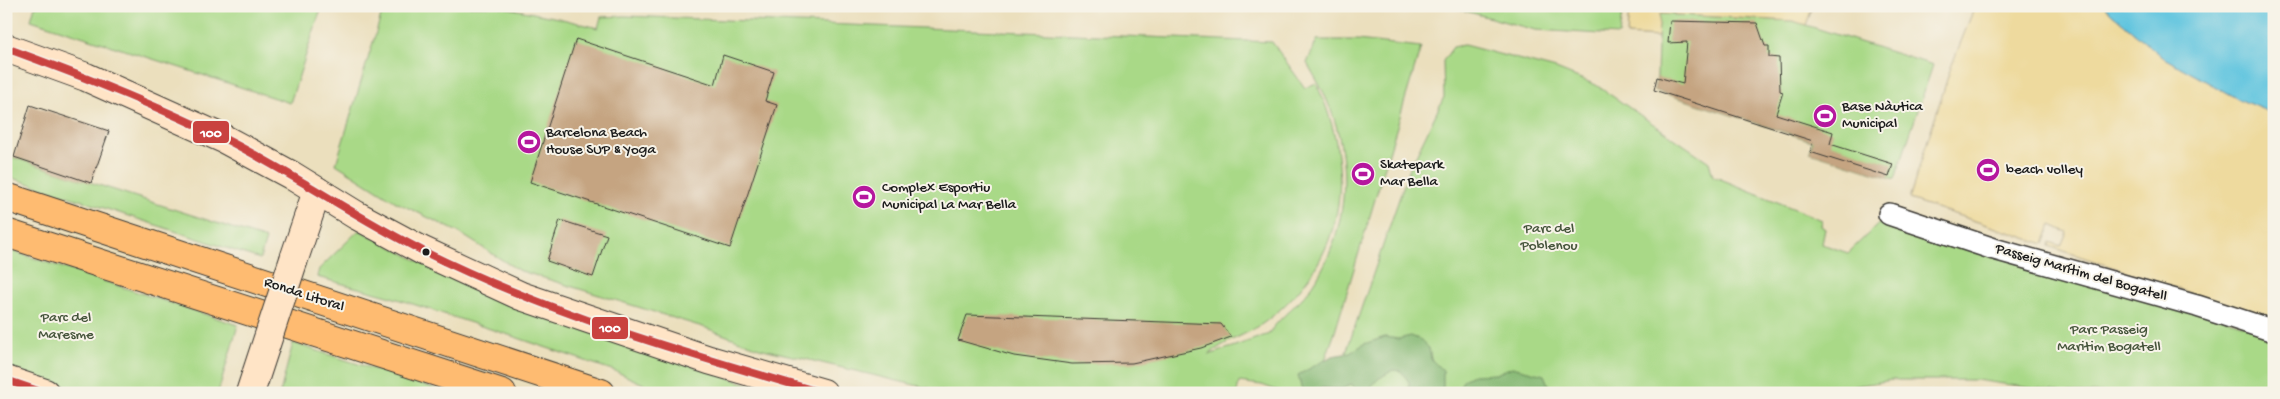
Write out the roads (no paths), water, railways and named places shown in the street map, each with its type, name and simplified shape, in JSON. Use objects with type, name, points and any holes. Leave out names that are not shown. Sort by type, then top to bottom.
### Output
[{"type":"highway","name":"Ronda Litoral","points":[[6,197],[601,393]]},
{"type":"highway","points":[[6,233],[502,393]]},
{"type":"main road","points":[[6,48],[77,74],[224,138],[422,251],[521,296],[709,360],[823,393]]},
{"type":"main road","points":[[250,393],[317,191]]},
{"type":"main road","points":[[6,380],[45,393]]},
{"type":"street","name":"Passeig Marítim del Bogatell","points":[[1889,214],[1994,249],[2196,306],[2274,331]]},
{"type":"water","points":[[2103,6],[2274,6],[2274,114],[2236,98],[2164,58]]},
{"type":"place","name":"Base Nàutica Municipal","points":[[1825,116]]},
{"type":"place","name":"Barcelona Beach House SUP & Yoga","points":[[529,142]]},
{"type":"place","name":"beach volley","points":[[1988,170]]},
{"type":"place","name":"Skatepark Mar Bella","points":[[1363,174]]},
{"type":"place","name":"Complex Esportiu Municipal La Mar Bella","points":[[864,197]]},
{"type":"park label","name":"Parc del Poblenou","points":[[1549,238]]},
{"type":"park label","name":"Parc del Maresme","points":[[66,326]]},
{"type":"park label","name":"Parc Passeig Maritim Bogatell","points":[[2109,338]]}]
